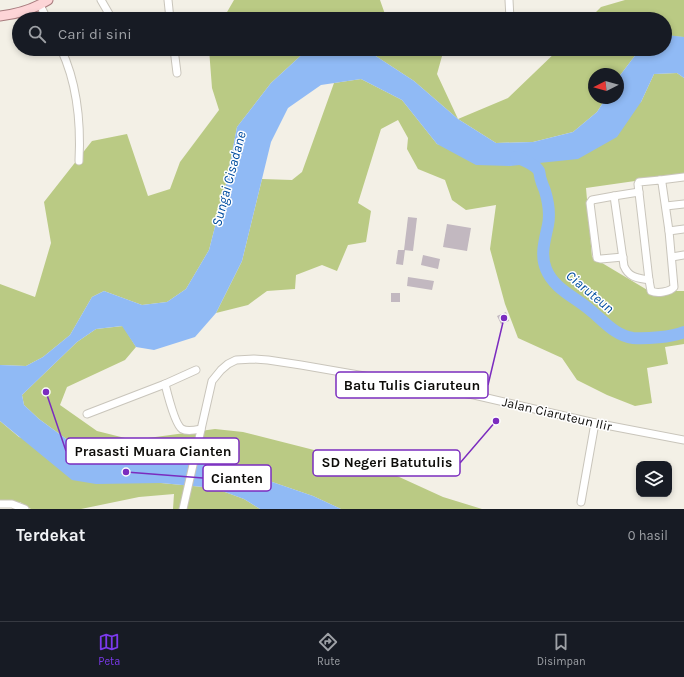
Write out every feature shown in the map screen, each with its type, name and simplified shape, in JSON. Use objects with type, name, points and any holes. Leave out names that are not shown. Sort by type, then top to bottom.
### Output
[{"type":"main road","points":[[20,12],[44,2]]},
{"type":"main road","points":[[0,16],[12,14]]},
{"type":"street","points":[[101,0],[108,12]]},
{"type":"street","points":[[168,0],[169,12]]},
{"type":"street","points":[[509,0],[510,12]]},
{"type":"street","points":[[44,2],[46,12]]},
{"type":"street","points":[[64,56],[72,77],[77,97],[80,140],[79,161]]},
{"type":"street","points":[[175,56],[177,73]]},
{"type":"street","points":[[660,180],[662,183],[666,206],[674,280],[673,289],[653,292],[651,291],[649,280],[638,184],[639,182],[684,177]]},
{"type":"street","points":[[623,257],[597,258],[590,203],[592,200],[639,192]]},
{"type":"street","points":[[614,196],[626,272],[630,276],[649,280]]},
{"type":"street","points":[[666,206],[684,204]]},
{"type":"street","points":[[669,230],[684,229]]},
{"type":"street","points":[[672,257],[684,255]]},
{"type":"street","name":"Jalan Ciaruteun Ilir","points":[[183,509],[212,381],[221,370],[236,360],[254,359],[300,365],[474,395],[595,423],[684,440]]},
{"type":"street","points":[[87,414],[165,384],[196,370]]},
{"type":"street","points":[[165,384],[180,427],[185,430],[201,430]]},
{"type":"street","points":[[581,502],[595,423]]},
{"type":"street","points":[[0,504],[12,504],[25,509]]},
{"type":"green space","points":[[234,0],[380,0],[384,12],[227,12]]},
{"type":"green space","points":[[625,0],[684,0],[684,37],[672,36],[672,12],[596,12],[601,7]]},
{"type":"green space","points":[[210,56],[300,56],[271,83],[237,127],[226,184],[209,250],[186,289],[167,302],[142,305],[104,291],[92,297],[70,335],[43,357],[26,366],[0,365],[0,284],[35,297],[51,243],[44,202],[92,141],[127,134],[148,196],[170,189],[180,162],[219,110],[212,88]]},
{"type":"green space","points":[[376,56],[442,56],[437,74],[458,119],[414,81]]},
{"type":"green space","points":[[552,56],[635,56],[624,70],[624,68],[588,68],[588,104],[602,104],[597,112],[573,132],[533,142],[496,143],[458,119],[508,98]]},
{"type":"green space","points":[[677,73],[684,78],[684,174],[586,188],[592,257],[649,291],[684,291],[684,344],[665,347],[668,364],[647,368],[652,403],[635,406],[607,395],[577,380],[562,358],[518,338],[505,304],[490,249],[496,205],[466,210],[452,200],[445,180],[418,169],[407,149],[408,138],[398,120],[381,129],[358,203],[371,211],[366,242],[348,245],[337,271],[322,265],[296,275],[295,289],[267,291],[248,305],[216,313],[242,261],[262,179],[292,180],[302,172],[334,83],[361,79],[402,100],[437,144],[510,166],[641,102],[654,74]]},
{"type":"green space","points":[[123,326],[136,347],[125,360],[67,387],[60,405],[97,431],[133,440],[215,429],[243,432],[373,465],[443,497],[482,509],[341,509],[313,496],[217,463],[119,459],[80,449],[39,419],[24,405],[22,395],[77,342],[96,329]]},
{"type":"green space","points":[[0,421],[19,437],[161,483],[214,488],[244,499],[260,509],[173,509],[174,494],[139,497],[81,509],[31,509],[20,502],[0,502]]},
{"type":"water","name":"Sungai Cisadane","points":[[672,36],[684,37],[684,78],[677,73],[654,74],[641,102],[617,137],[578,159],[510,166],[476,165],[437,144],[402,100],[361,79],[321,85],[288,108],[271,142],[242,261],[216,313],[195,337],[154,350],[136,347],[122,326],[96,329],[77,342],[22,395],[24,405],[39,419],[80,449],[119,459],[217,463],[313,496],[341,509],[260,509],[244,499],[214,488],[161,483],[96,484],[72,480],[0,421],[0,365],[26,366],[43,357],[70,335],[92,297],[104,291],[142,305],[167,302],[186,289],[209,250],[226,184],[237,127],[271,83],[300,56],[376,56],[414,81],[458,119],[496,143],[533,142],[573,132],[597,112],[602,104],[624,104],[624,70],[635,56],[672,56]]},
{"type":"building","points":[[408,217],[417,218],[413,251],[404,250]]},
{"type":"building","points":[[447,224],[471,228],[467,251],[443,247]]},
{"type":"building","points":[[398,250],[405,250],[403,265],[396,264]]},
{"type":"building","points":[[423,255],[440,259],[438,269],[421,265]]},
{"type":"building","points":[[408,277],[434,281],[432,290],[407,286]]},
{"type":"building","points":[[391,293],[400,293],[400,302],[391,302]]},
{"type":"building","points":[[506,312],[509,321],[501,324],[497,316]]},
{"type":"waterway","name":"Ciaruteun","points":[[516,157],[532,164],[539,171],[549,212],[543,258],[546,269],[554,282],[615,331],[627,337],[652,338],[684,332]]},
{"type":"place","name":"Batu Tulis Ciaruteun","points":[[504,318]]},
{"type":"place","name":"Prasasti Muara Cianten","points":[[46,392]]},
{"type":"place","name":"SD Negeri Batutulis","points":[[496,421]]},
{"type":"place","name":"Cianten","points":[[126,472]]}]
